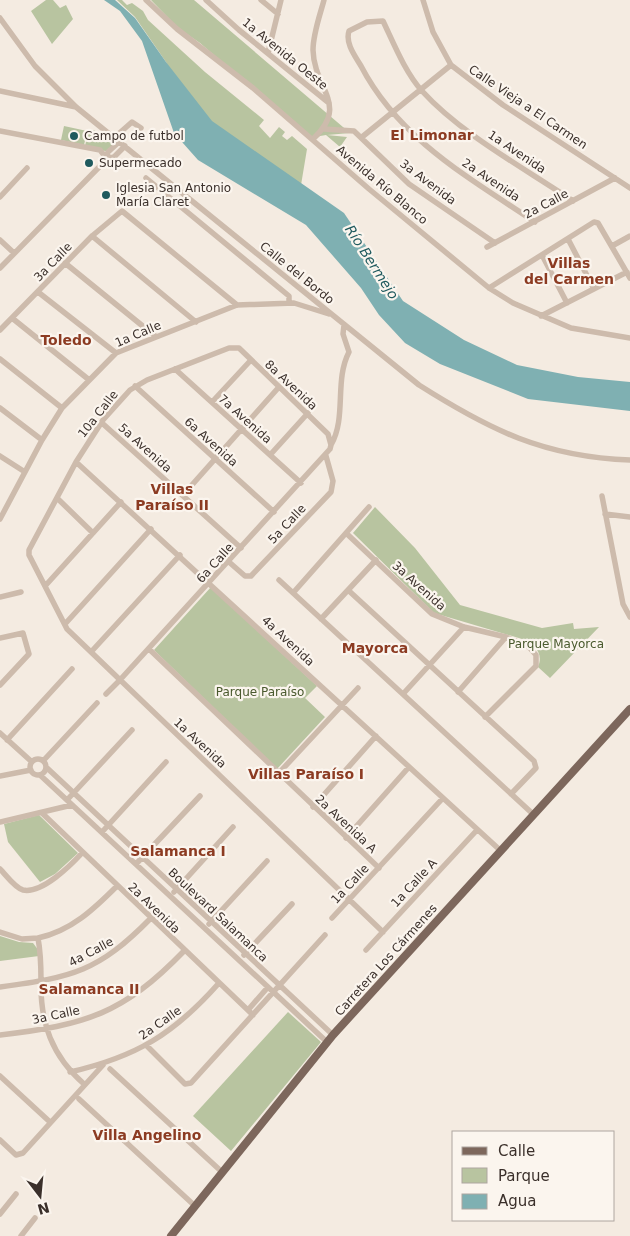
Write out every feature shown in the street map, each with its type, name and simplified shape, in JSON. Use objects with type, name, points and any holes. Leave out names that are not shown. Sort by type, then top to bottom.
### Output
[{"type":"main road","name":"Carretera Los Cármenes","points":[[171,1236],[330,1038],[630,709]]},
{"type":"street","name":"Avenida Río Blanco","points":[[146,0],[177,29],[253,88],[369,189],[489,288],[513,303],[571,328],[630,338]]},
{"type":"street","name":"1a Avenida Oeste","points":[[206,0],[329,103]]},
{"type":"street","points":[[261,0],[278,14]]},
{"type":"street","points":[[268,53],[281,0]]},
{"type":"street","points":[[313,139],[324,129],[329,120],[331,108],[315,63],[313,48],[324,0]]},
{"type":"street","name":"Calle Vieja a El Carmen","points":[[424,0],[433,32],[451,65],[503,106],[630,188]]},
{"type":"street","name":"Calle del Bordo","points":[[0,18],[35,66],[76,107],[419,385],[466,414],[512,437],[565,452],[630,460]]},
{"type":"street","name":"1a Avenida","points":[[348,36],[355,27],[367,22],[383,21],[398,53],[421,90],[453,120],[573,201]]},
{"type":"street","name":"2a Avenida","points":[[348,36],[351,48],[374,91],[391,114],[431,152],[535,222]]},
{"type":"street","points":[[362,137],[451,65]]},
{"type":"street","points":[[0,91],[76,107]]},
{"type":"street","points":[[0,268],[107,159],[114,157],[120,141],[132,122],[141,128]]},
{"type":"street","name":"3a Avenida","points":[[324,129],[354,131],[409,184],[495,243]]},
{"type":"street","points":[[0,131],[100,150],[107,159]]},
{"type":"street","points":[[0,197],[27,168]]},
{"type":"street","points":[[146,178],[288,296],[289,302]]},
{"type":"street","name":"2a Calle","points":[[487,247],[615,178]]},
{"type":"street","name":"3a Calle","points":[[0,330],[92,236],[122,211],[237,305]]},
{"type":"street","points":[[489,288],[594,222],[598,223],[629,277],[594,289],[541,316]]},
{"type":"street","points":[[92,236],[196,322]]},
{"type":"street","points":[[612,246],[630,236]]},
{"type":"street","points":[[568,239],[594,289]]},
{"type":"street","points":[[0,240],[14,253]]},
{"type":"street","points":[[542,255],[568,303]]},
{"type":"street","points":[[65,263],[155,336]]},
{"type":"street","points":[[38,292],[116,353]]},
{"type":"street","name":"1a Calle","points":[[0,519],[42,440],[62,408],[88,379],[116,353],[237,305],[289,302],[333,316]]},
{"type":"street","points":[[12,318],[88,379]]},
{"type":"street","name":"6a Calle","points":[[106,694],[326,456],[331,443],[336,437],[344,362],[349,352],[342,334],[344,325]]},
{"type":"street","name":"8a Avenida","points":[[234,347],[238,348],[308,413],[328,434],[331,443]]},
{"type":"street","name":"10a Calle","points":[[29,550],[76,462],[102,422],[135,386],[234,347]]},
{"type":"street","points":[[0,359],[62,408]]},
{"type":"street","points":[[212,402],[251,360]]},
{"type":"street","name":"7a Avenida","points":[[175,369],[301,483]]},
{"type":"street","name":"6a Avenida","points":[[135,386],[274,512]]},
{"type":"street","points":[[183,495],[279,387]]},
{"type":"street","points":[[0,408],[42,440]]},
{"type":"street","points":[[270,455],[308,413]]},
{"type":"street","name":"5a Avenida","points":[[102,422],[241,548]]},
{"type":"street","points":[[0,456],[25,472]]},
{"type":"street","name":"5a Calle","points":[[229,562],[245,576],[251,576],[331,492],[333,481],[326,456]]},
{"type":"street","name":"4a Avenida","points":[[76,462],[152,529],[501,851]]},
{"type":"street","points":[[602,496],[623,604],[630,616]]},
{"type":"street","points":[[57,498],[93,533]]},
{"type":"street","points":[[46,585],[121,502]]},
{"type":"street","points":[[293,593],[369,507]]},
{"type":"street","points":[[605,514],[630,517]]},
{"type":"street","points":[[65,624],[152,529]]},
{"type":"street","name":"3a Avenida","points":[[346,533],[432,614],[464,628],[506,638],[529,647],[536,655],[537,662],[486,718]]},
{"type":"street","name":"1a Avenida","points":[[29,550],[31,561],[46,585],[65,624],[119,680],[383,932]]},
{"type":"street","points":[[91,652],[180,555]]},
{"type":"street","points":[[321,619],[376,560]]},
{"type":"street","points":[[279,580],[534,815]]},
{"type":"street","points":[[348,590],[536,764],[536,768],[511,794]]},
{"type":"street","points":[[0,597],[21,592]]},
{"type":"street","points":[[402,694],[464,628]]},
{"type":"street","points":[[0,638],[23,634],[29,654],[0,686]]},
{"type":"street","points":[[458,692],[506,638]]},
{"type":"street","name":"2a Avenida A","points":[[149,649],[278,774],[379,868]]},
{"type":"street","points":[[7,740],[72,669]]},
{"type":"street","points":[[278,774],[358,688]]},
{"type":"street","points":[[42,761],[97,703]]},
{"type":"street","points":[[67,800],[132,730]]},
{"type":"street","points":[[0,733],[32,762]]},
{"type":"street","points":[[313,807],[376,736]]},
{"type":"street","points":[[32,762],[42,761]]},
{"type":"street","points":[[31,770],[34,774],[40,775],[46,768],[42,761]]},
{"type":"street","points":[[31,770],[32,762]]},
{"type":"street","points":[[102,832],[166,762]]},
{"type":"street","points":[[346,838],[409,767]]},
{"type":"street","name":"Boulevard Salamanca","points":[[46,768],[280,986],[330,1038]]},
{"type":"street","points":[[0,776],[31,770]]},
{"type":"street","name":"Boulevard Salamanca","points":[[40,775],[268,987],[330,1038]]},
{"type":"street","points":[[136,864],[200,796]]},
{"type":"street","name":"1a Calle","points":[[332,918],[443,798]]},
{"type":"street","points":[[0,822],[72,805]]},
{"type":"street","name":"2a Avenida","points":[[42,813],[253,1016]]},
{"type":"street","points":[[171,896],[233,827]]},
{"type":"street","name":"1a Calle A","points":[[366,950],[477,830]]},
{"type":"street","points":[[0,869],[22,890],[30,890],[56,879],[82,853]]},
{"type":"street","points":[[205,928],[267,861]]},
{"type":"street","points":[[0,932],[22,939],[38,938],[59,932],[86,916],[117,886]]},
{"type":"street","points":[[239,960],[292,904]]},
{"type":"street","name":"4a Calle","points":[[0,987],[41,981],[85,969],[126,944],[151,918]]},
{"type":"street","points":[[147,1046],[185,1084],[191,1083],[325,936]]},
{"type":"street","points":[[38,938],[42,958],[41,981],[45,1029],[53,1049],[70,1072],[84,1084]]},
{"type":"street","name":"3a Calle","points":[[0,1035],[45,1029],[87,1019],[124,1002],[154,981],[184,950]]},
{"type":"street","name":"2a Calle","points":[[70,1072],[103,1065],[147,1046],[190,1014],[218,983]]},
{"type":"street","points":[[248,1010],[268,987]]},
{"type":"street","name":"2a Calle","points":[[0,1140],[16,1155],[23,1153],[103,1065]]},
{"type":"street","points":[[110,1069],[222,1172]]},
{"type":"street","points":[[0,1076],[50,1122]]},
{"type":"street","points":[[79,1099],[195,1206]]},
{"type":"street","points":[[0,1214],[16,1194]]},
{"type":"street","points":[[21,1236],[35,1218]]},
{"type":"green space","points":[[46,0],[53,0],[60,8],[66,5],[73,19],[52,44],[31,11]]},
{"type":"green space","points":[[117,0],[122,0],[127,5],[132,3],[143,11],[148,20],[205,72],[264,120],[259,126],[270,138],[279,127],[285,132],[282,136],[287,140],[292,136],[307,149],[299,197],[189,110],[166,62],[135,17]]},
{"type":"green space","points":[[151,0],[194,0],[350,133],[327,135],[347,137],[340,147],[326,135],[320,136],[314,141],[200,43],[178,28]]},
{"type":"green space","name":"Campo de futbol","points":[[64,126],[87,131],[84,145],[61,140]]},
{"type":"green space","points":[[89,129],[99,132],[115,144],[109,152],[85,146]]},
{"type":"green space","name":"Parque Mayorca","points":[[375,507],[415,548],[460,605],[542,628],[573,623],[574,629],[599,627],[550,678],[538,667],[540,662],[539,653],[526,641],[434,613],[353,533]]},
{"type":"green space","name":"Parque Paraíso","points":[[211,587],[317,686],[305,698],[325,717],[277,769],[154,650]]},
{"type":"green space","points":[[39,815],[78,853],[55,874],[40,882],[8,842],[4,824]]},
{"type":"green space","points":[[0,936],[19,942],[33,943],[39,951],[39,956],[0,961]]},
{"type":"green space","points":[[288,1012],[321,1042],[231,1151],[193,1116]]},
{"type":"water","name":"Río Bermejo","points":[[104,0],[115,0],[135,18],[166,62],[212,121],[344,213],[403,301],[464,340],[517,365],[578,377],[630,382],[630,411],[528,399],[440,364],[405,343],[379,315],[361,288],[306,225],[198,160],[174,133],[142,41],[120,11]]},
{"type":"place","name":"Campo de futbol","points":[[74,136]]},
{"type":"place","name":"Supermecado","points":[[89,163]]},
{"type":"place","name":"Iglesia San Antonio María Claret","points":[[106,195]]},
{"type":"district","name":"El Limonar","points":[[432,135]]},
{"type":"district","name":"Villas del Carmen","points":[[569,272]]},
{"type":"district","name":"Toledo","points":[[66,340]]},
{"type":"district","name":"Villas Paraíso II","points":[[172,498]]},
{"type":"district","name":"Mayorca","points":[[375,648]]},
{"type":"district","name":"Villas Paraíso I","points":[[306,774]]},
{"type":"district","name":"Salamanca I","points":[[178,851]]},
{"type":"district","name":"Salamanca II","points":[[89,989]]},
{"type":"district","name":"Villa Angelino","points":[[147,1135]]}]
